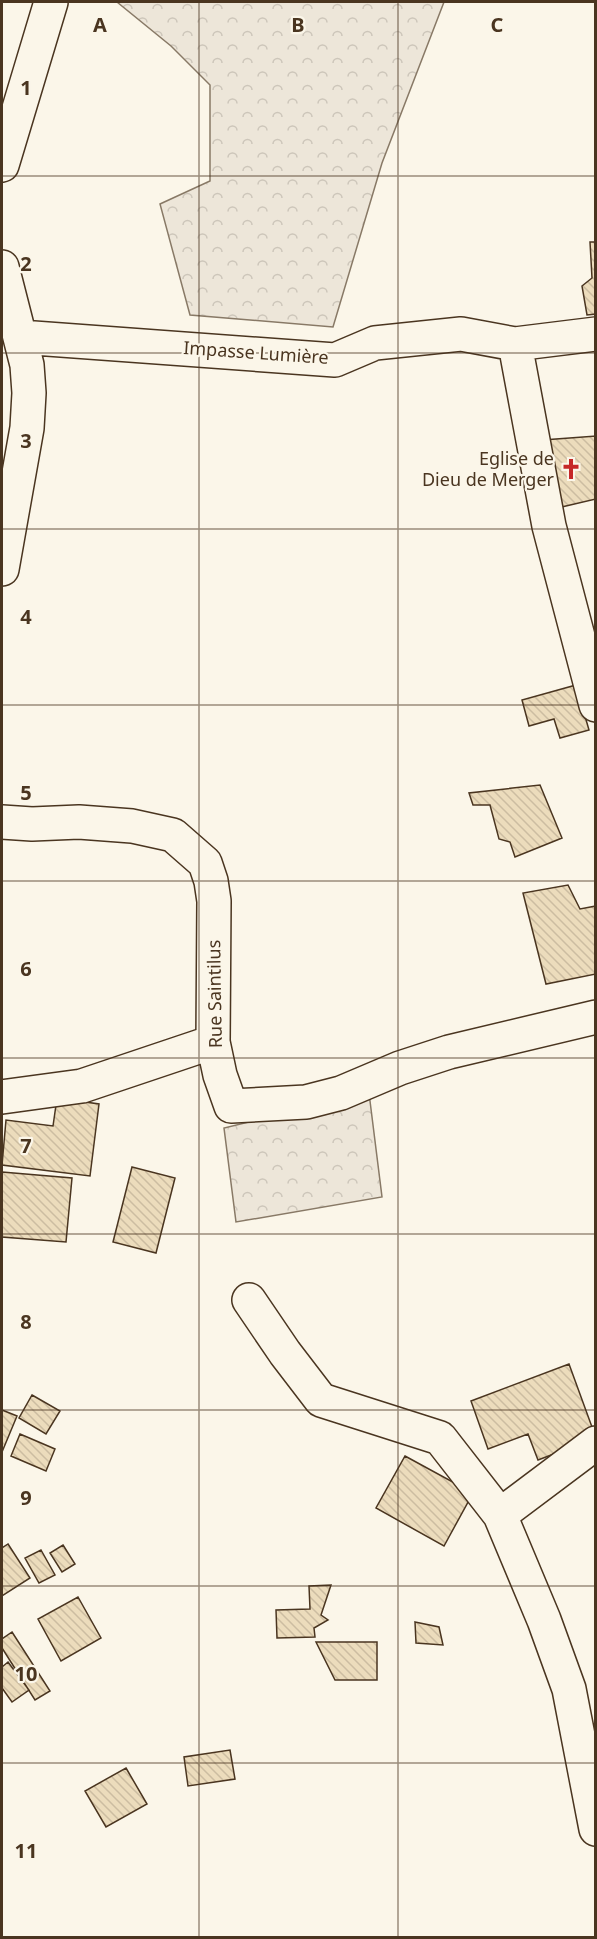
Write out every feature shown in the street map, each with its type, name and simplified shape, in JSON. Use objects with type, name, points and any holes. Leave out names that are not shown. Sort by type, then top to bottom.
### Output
[{"type":"street","points":[[2,165],[51,2]]},
{"type":"street","points":[[2,267],[27,374],[27,428],[2,569]]},
{"type":"street","name":"Impasse Lumière","points":[[20,337],[335,360],[375,343],[461,334],[515,345],[596,334]]},
{"type":"street","points":[[515,345],[549,526],[596,705]]},
{"type":"street","name":"Rue Saintilus","points":[[2,822],[32,824],[79,822],[142,828],[173,835],[205,863],[214,901],[213,1042],[220,1075],[231,1106],[306,1102],[341,1093],[400,1068],[449,1052],[596,1017]]},
{"type":"street","points":[[2,1097],[82,1086],[213,1042]]},
{"type":"street","points":[[249,1300],[321,1400],[440,1438],[500,1515],[544,1620],[569,1689],[596,1829]]},
{"type":"street","points":[[500,1515],[596,1443]]},
{"type":"green space","points":[[117,2],[444,2],[382,163],[333,327],[190,315],[160,204],[210,181],[210,85],[171,46]]},
{"type":"green space","points":[[369,1093],[382,1197],[236,1222],[224,1128]]},
{"type":"building","points":[[590,242],[596,242],[596,314],[587,315],[582,286],[592,278]]},
{"type":"building","name":"Eglise de Dieu de Merger","points":[[596,436],[596,499],[553,509],[543,440]]},
{"type":"building","points":[[576,685],[589,730],[560,738],[554,719],[529,726],[522,700]]},
{"type":"building","points":[[540,785],[562,838],[515,857],[510,842],[499,839],[490,805],[473,805],[469,793]]},
{"type":"building","points":[[568,885],[580,909],[596,906],[596,974],[546,984],[523,893]]},
{"type":"building","points":[[57,1098],[99,1104],[90,1176],[2,1165],[6,1120],[53,1126]]},
{"type":"building","points":[[132,1167],[175,1178],[156,1253],[113,1242]]},
{"type":"building","points":[[2,1172],[72,1178],[66,1242],[2,1237]]},
{"type":"building","points":[[569,1364],[596,1438],[538,1460],[528,1434],[488,1449],[471,1401]]},
{"type":"building","points":[[32,1395],[60,1411],[46,1434],[19,1418]]},
{"type":"building","points":[[2,1410],[17,1416],[2,1452]]},
{"type":"building","points":[[20,1434],[55,1449],[46,1471],[11,1456]]},
{"type":"building","points":[[405,1456],[473,1493],[444,1546],[376,1508]]},
{"type":"building","points":[[8,1544],[30,1578],[2,1596],[2,1548]]},
{"type":"building","points":[[63,1545],[75,1564],[62,1572],[50,1553]]},
{"type":"building","points":[[41,1550],[55,1575],[39,1583],[25,1558]]},
{"type":"building","points":[[331,1585],[321,1615],[328,1620],[314,1628],[315,1637],[277,1638],[276,1610],[310,1609],[309,1586]]},
{"type":"building","points":[[78,1597],[101,1638],[61,1661],[38,1619]]},
{"type":"building","points":[[415,1622],[439,1627],[443,1645],[416,1643]]},
{"type":"building","points":[[12,1632],[50,1691],[35,1700],[2,1648],[2,1639]]},
{"type":"building","points":[[316,1642],[377,1642],[377,1680],[335,1680]]},
{"type":"building","points":[[8,1662],[29,1690],[12,1702],[2,1688],[2,1667]]},
{"type":"building","points":[[230,1750],[235,1779],[188,1786],[184,1757]]},
{"type":"building","points":[[126,1768],[147,1804],[106,1827],[85,1791]]},
{"type":"place","name":"Eglise de Dieu de Merger","points":[[571,469]]}]
